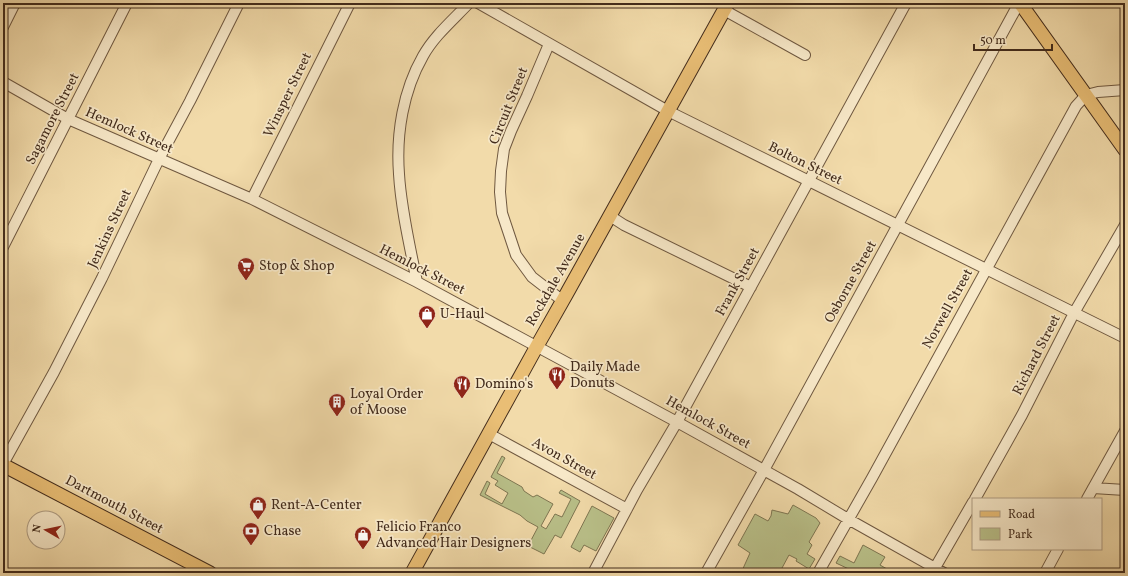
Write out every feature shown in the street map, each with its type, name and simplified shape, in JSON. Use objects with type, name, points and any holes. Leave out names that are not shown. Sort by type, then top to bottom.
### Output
[{"type":"main road","points":[[1019,3],[1125,150]]},
{"type":"main road","name":"Rockdale Avenue","points":[[412,573],[726,7]]},
{"type":"main road","name":"Dartmouth Street","points":[[3,464],[210,573]]},
{"type":"street","points":[[3,27],[15,3]]},
{"type":"street","name":"Sagamore Street","points":[[3,247],[126,3]]},
{"type":"street","name":"Jenkins Street","points":[[3,464],[54,372],[99,285],[159,160],[239,3]]},
{"type":"street","name":"Winsper Street","points":[[252,199],[350,3]]},
{"type":"street","points":[[417,282],[398,174],[400,132],[403,112],[414,73],[423,55],[437,35],[468,3]]},
{"type":"street","name":"Bolton Street","points":[[478,3],[668,111],[1125,338]]},
{"type":"street","name":"Frank Street","points":[[593,573],[906,3]]},
{"type":"street","name":"Osborne Street","points":[[706,573],[764,470],[1019,3]]},
{"type":"street","points":[[726,7],[805,55]]},
{"type":"street","name":"Circuit Street","points":[[549,44],[504,149],[500,192],[502,213],[516,255],[532,277],[562,301]]},
{"type":"street","name":"Hemlock Street","points":[[3,82],[68,119],[159,160],[252,199],[417,282],[764,470],[937,571]]},
{"type":"street","points":[[1086,95],[1098,92],[1125,90]]},
{"type":"street","name":"Norwell Street","points":[[818,573],[872,478],[1076,106],[1086,95]]},
{"type":"street","points":[[610,216],[624,225],[751,287]]},
{"type":"street","name":"Richard Street","points":[[976,498],[1022,415],[1074,313],[1125,225]]},
{"type":"street","points":[[1088,498],[1125,431]]},
{"type":"street","name":"Avon Street","points":[[488,434],[627,509]]},
{"type":"street","points":[[1093,488],[1125,490]]},
{"type":"street","points":[[937,571],[972,504]]},
{"type":"street","points":[[1045,573],[1057,550]]},
{"type":"green space","points":[[502,456],[505,458],[497,473],[522,487],[524,491],[533,497],[537,495],[553,504],[541,526],[546,529],[555,514],[562,517],[571,499],[559,493],[561,490],[580,501],[561,538],[555,535],[544,554],[528,546],[538,527],[520,515],[480,495],[487,481],[490,483],[485,494],[502,504],[508,493],[495,485],[498,481],[491,477]]},
{"type":"green space","points":[[793,505],[816,518],[820,523],[809,542],[812,545],[807,554],[815,559],[809,569],[796,561],[797,559],[789,555],[782,568],[790,573],[741,573],[750,553],[738,545],[755,514],[768,521],[772,510],[788,514]]},
{"type":"green space","points":[[592,506],[614,518],[596,551],[584,545],[580,552],[571,547]]},
{"type":"green space","points":[[863,545],[885,557],[880,565],[894,573],[852,573],[853,571],[836,563],[840,556],[854,563]]},
{"type":"place","name":"Stop & Shop","points":[[246,281]]},
{"type":"place","name":"U-Haul","points":[[427,329]]},
{"type":"place","name":"Daily Made Donuts","points":[[557,390]]},
{"type":"place","name":"Domino's","points":[[462,399]]},
{"type":"place","name":"Loyal Order of Moose","points":[[337,417]]},
{"type":"place","name":"Rent-A-Center","points":[[258,520]]},
{"type":"place","name":"Chase","points":[[251,546]]},
{"type":"place","name":"Felicio Franco Advanced Hair Designers","points":[[363,550]]}]
